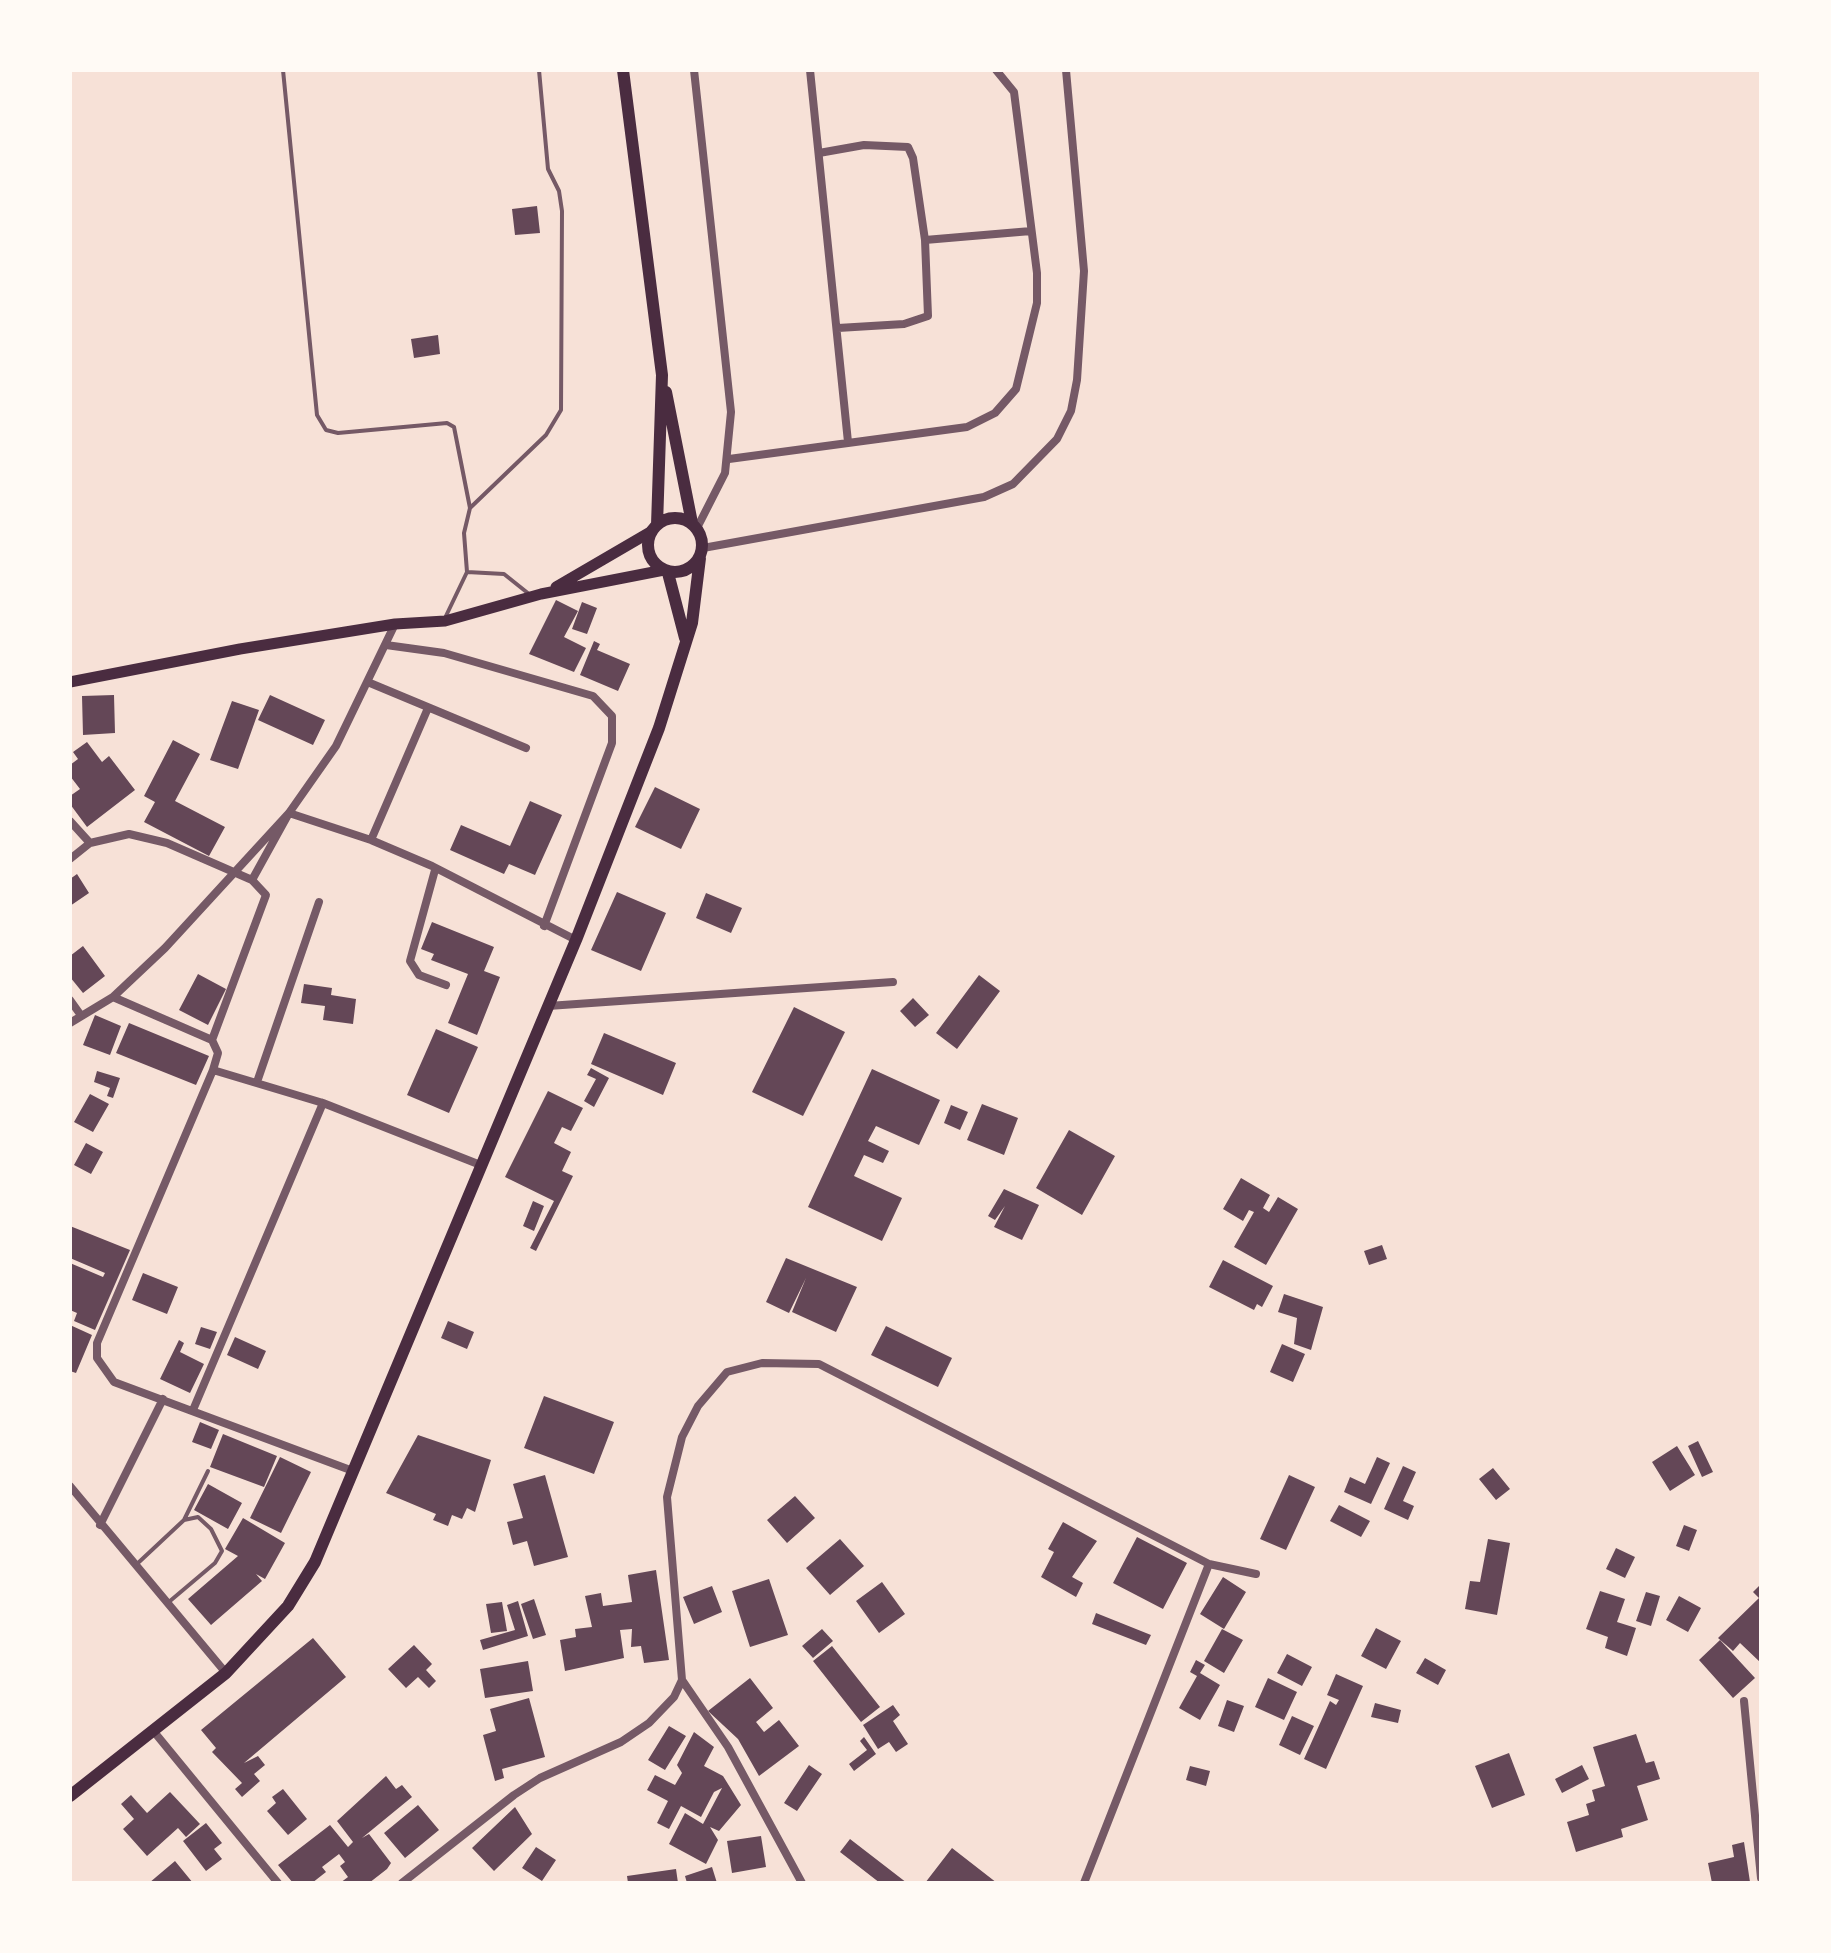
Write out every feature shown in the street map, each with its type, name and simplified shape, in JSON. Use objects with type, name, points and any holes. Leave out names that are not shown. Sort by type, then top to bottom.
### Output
[{"type":"main road","points":[[70,1796],[226,1674],[288,1606],[315,1562],[478,1164],[576,940],[686,644],[702,553],[662,375],[622,70]]},
{"type":"main road","points":[[662,375],[654,528],[649,554],[666,572],[686,644]]},
{"type":"main road","points":[[536,595],[671,518],[695,526]]},
{"type":"main road","points":[[70,682],[395,624],[444,621],[536,595],[685,571],[702,553]]},
{"type":"street","points":[[694,70],[732,412],[728,459],[695,526]]},
{"type":"street","points":[[810,70],[848,442]]},
{"type":"street","points":[[728,459],[966,427],[1007,402],[1022,375],[1037,303],[1014,92],[996,70]]},
{"type":"street","points":[[702,553],[984,497],[1013,484],[1057,440],[1078,380],[1084,271],[1066,70]]},
{"type":"street","points":[[818,153],[864,145],[908,148],[913,158],[924,240],[928,316],[904,324],[838,328]]},
{"type":"street","points":[[924,240],[1031,231]]},
{"type":"street","points":[[252,880],[290,813],[336,746],[370,683],[395,624]]},
{"type":"street","points":[[386,645],[444,653],[592,696],[612,716],[612,743],[544,926]]},
{"type":"street","points":[[370,683],[526,748]]},
{"type":"street","points":[[371,840],[428,708]]},
{"type":"street","points":[[290,813],[371,840],[576,940]]},
{"type":"street","points":[[70,1023],[112,997],[184,928],[231,872],[290,813]]},
{"type":"street","points":[[70,821],[90,843]]},
{"type":"street","points":[[70,859],[90,843],[130,834],[167,843],[252,880],[266,895],[212,1040]]},
{"type":"street","points":[[435,870],[410,961],[419,976],[446,985]]},
{"type":"street","points":[[257,1082],[319,902]]},
{"type":"street","points":[[546,1006],[893,982]]},
{"type":"street","points":[[112,997],[212,1040],[218,1052],[97,1343],[97,1358],[114,1382],[353,1472]]},
{"type":"street","points":[[70,1000],[80,1014]]},
{"type":"street","points":[[212,1070],[323,1104],[478,1164]]},
{"type":"street","points":[[194,1410],[323,1104]]},
{"type":"street","points":[[402,1883],[540,1778],[620,1742],[649,1723],[674,1698],[682,1680],[667,1498],[671,1474],[698,1406],[727,1372],[762,1363],[819,1364],[1209,1564],[1256,1574]]},
{"type":"street","points":[[100,1525],[163,1399]]},
{"type":"street","points":[[70,1486],[100,1525],[138,1563],[226,1674]]},
{"type":"street","points":[[1084,1883],[1209,1564]]},
{"type":"street","points":[[682,1680],[728,1747],[802,1883]]},
{"type":"street","points":[[1744,1701],[1761,1878]]},
{"type":"street","points":[[155,1732],[278,1883]]},
{"type":"lane","points":[[283,70],[320,424],[338,433],[447,423],[454,427],[470,508],[464,533],[466,572],[449,602],[444,621]]},
{"type":"lane","points":[[470,508],[546,434],[562,410],[562,211],[559,191],[548,169],[539,70]]},
{"type":"lane","points":[[466,572],[504,574],[536,595]]},
{"type":"lane","points":[[138,1563],[184,1520],[208,1471]]},
{"type":"lane","points":[[170,1602],[222,1551],[211,1529],[198,1517],[184,1520]]},
{"type":"building","points":[[537,206],[540,233],[515,235],[512,209]]},
{"type":"building","points":[[438,335],[440,354],[414,358],[411,339]]},
{"type":"building","points":[[556,600],[578,611],[564,637],[586,648],[574,672],[529,654]]},
{"type":"building","points":[[582,602],[597,608],[587,634],[572,629]]},
{"type":"building","points":[[594,641],[600,644],[597,650],[630,664],[618,691],[580,675]]},
{"type":"building","points":[[114,695],[115,733],[83,735],[82,696]]},
{"type":"building","points":[[270,695],[325,720],[313,745],[258,720]]},
{"type":"building","points":[[232,701],[259,710],[238,769],[210,760]]},
{"type":"building","points":[[173,740],[200,754],[175,801],[225,827],[209,856],[144,822],[155,802],[144,796]]},
{"type":"building","points":[[87,742],[102,762],[109,756],[135,790],[87,827],[70,804],[70,796],[80,789],[70,776],[70,765],[78,759],[73,752]]},
{"type":"building","points":[[655,787],[700,809],[681,849],[635,827]]},
{"type":"building","points":[[530,801],[562,815],[535,875],[509,864],[504,874],[450,850],[461,825],[510,846]]},
{"type":"building","points":[[77,874],[89,893],[70,906],[70,879]]},
{"type":"building","points":[[617,892],[666,913],[641,971],[591,950]]},
{"type":"building","points":[[706,893],[742,908],[731,933],[696,918]]},
{"type":"building","points":[[432,922],[494,947],[484,971],[500,977],[477,1035],[448,1023],[468,974],[431,960],[434,954],[421,949]]},
{"type":"building","points":[[83,946],[105,976],[83,993],[70,977],[70,956]]},
{"type":"building","points":[[198,974],[226,989],[208,1025],[179,1010]]},
{"type":"building","points":[[979,975],[1000,991],[957,1049],[936,1033]]},
{"type":"building","points":[[304,984],[332,988],[331,995],[356,999],[353,1024],[323,1020],[325,1006],[301,1003]]},
{"type":"building","points":[[913,998],[929,1015],[915,1027],[900,1011]]},
{"type":"building","points":[[794,1007],[845,1032],[803,1116],[752,1092]]},
{"type":"building","points":[[95,1015],[121,1026],[110,1055],[83,1045]]},
{"type":"building","points":[[129,1023],[209,1056],[196,1085],[116,1053]]},
{"type":"building","points":[[436,1029],[478,1047],[449,1113],[407,1095]]},
{"type":"building","points":[[604,1033],[676,1063],[663,1095],[591,1064]]},
{"type":"building","points":[[591,1068],[609,1078],[594,1107],[584,1101],[596,1079],[587,1075]]},
{"type":"building","points":[[872,1069],[940,1100],[919,1145],[876,1126],[868,1141],[889,1151],[883,1163],[864,1155],[854,1176],[902,1198],[882,1241],[808,1207]]},
{"type":"building","points":[[97,1071],[120,1078],[113,1098],[107,1096],[110,1088],[94,1082]]},
{"type":"building","points":[[548,1091],[583,1108],[571,1131],[562,1127],[554,1143],[571,1152],[562,1171],[573,1176],[536,1251],[530,1248],[554,1201],[505,1177]]},
{"type":"building","points":[[90,1094],[109,1104],[93,1132],[74,1122]]},
{"type":"building","points":[[982,1104],[1018,1118],[1004,1155],[967,1140]]},
{"type":"building","points":[[951,1105],[968,1112],[960,1130],[944,1123]]},
{"type":"building","points":[[1069,1130],[1115,1156],[1082,1215],[1036,1188]]},
{"type":"building","points":[[86,1143],[103,1152],[91,1174],[74,1165]]},
{"type":"building","points":[[1241,1178],[1270,1195],[1263,1208],[1269,1212],[1278,1197],[1298,1209],[1266,1265],[1234,1247],[1254,1212],[1249,1210],[1243,1221],[1223,1209]]},
{"type":"building","points":[[1004,1189],[1039,1205],[1022,1240],[994,1227],[1005,1206],[995,1220],[988,1216]]},
{"type":"building","points":[[533,1201],[544,1206],[534,1231],[523,1226]]},
{"type":"building","points":[[70,1226],[130,1250],[95,1330],[74,1321],[77,1313],[70,1310],[70,1263],[103,1277],[105,1273],[70,1258]]},
{"type":"building","points":[[1382,1245],[1387,1259],[1369,1265],[1364,1251]]},
{"type":"building","points":[[786,1258],[857,1287],[836,1332],[792,1312],[806,1278],[789,1313],[766,1302]]},
{"type":"building","points":[[1223,1260],[1273,1286],[1262,1307],[1257,1304],[1254,1310],[1209,1287]]},
{"type":"building","points":[[143,1273],[178,1287],[167,1314],[132,1300]]},
{"type":"building","points":[[1284,1294],[1323,1307],[1311,1350],[1294,1344],[1297,1318],[1278,1312]]},
{"type":"building","points":[[448,1321],[474,1332],[467,1349],[441,1338]]},
{"type":"building","points":[[70,1325],[92,1335],[76,1373],[70,1371]]},
{"type":"building","points":[[886,1326],[952,1358],[938,1387],[871,1355]]},
{"type":"building","points":[[201,1327],[217,1332],[210,1349],[195,1344]]},
{"type":"building","points":[[235,1337],[266,1351],[258,1369],[227,1355]]},
{"type":"building","points":[[179,1340],[184,1343],[180,1352],[204,1364],[190,1393],[160,1379]]},
{"type":"building","points":[[1282,1344],[1305,1354],[1293,1382],[1270,1372]]},
{"type":"building","points":[[544,1396],[614,1422],[594,1474],[524,1448]]},
{"type":"building","points":[[200,1422],[219,1430],[211,1449],[192,1442]]},
{"type":"building","points":[[223,1434],[277,1456],[264,1487],[210,1467]]},
{"type":"building","points":[[418,1435],[491,1460],[475,1512],[467,1508],[462,1519],[452,1515],[448,1526],[433,1520],[436,1514],[386,1493]]},
{"type":"building","points":[[1698,1441],[1713,1472],[1702,1477],[1688,1446]]},
{"type":"building","points":[[1677,1446],[1695,1475],[1670,1491],[1652,1462]]},
{"type":"building","points":[[280,1457],[311,1472],[281,1533],[250,1518]]},
{"type":"building","points":[[1377,1457],[1390,1463],[1371,1504],[1344,1492],[1350,1477],[1365,1484]]},
{"type":"building","points":[[1403,1466],[1416,1472],[1403,1501],[1414,1506],[1408,1520],[1384,1509]]},
{"type":"building","points":[[1493,1468],[1510,1489],[1496,1500],[1479,1479]]},
{"type":"building","points":[[545,1475],[568,1557],[534,1566],[527,1541],[513,1545],[507,1522],[523,1518],[513,1484]]},
{"type":"building","points":[[1289,1475],[1315,1487],[1286,1550],[1260,1539]]},
{"type":"building","points":[[208,1484],[242,1503],[228,1529],[194,1510]]},
{"type":"building","points":[[795,1496],[815,1518],[787,1543],[767,1520]]},
{"type":"building","points":[[1339,1505],[1370,1521],[1361,1537],[1330,1521]]},
{"type":"building","points":[[243,1518],[285,1543],[265,1579],[256,1574],[262,1581],[211,1625],[188,1599],[238,1556],[225,1549]]},
{"type":"building","points":[[1063,1522],[1097,1541],[1072,1577],[1083,1583],[1076,1597],[1041,1577],[1054,1552],[1048,1549]]},
{"type":"building","points":[[1684,1525],[1697,1530],[1689,1551],[1676,1546]]},
{"type":"building","points":[[1137,1537],[1187,1563],[1163,1609],[1113,1583]]},
{"type":"building","points":[[840,1539],[864,1566],[830,1595],[806,1568]]},
{"type":"building","points":[[1488,1539],[1510,1543],[1497,1615],[1465,1609],[1470,1581],[1480,1582]]},
{"type":"building","points":[[1616,1548],[1635,1557],[1625,1578],[1606,1569]]},
{"type":"building","points":[[656,1570],[669,1660],[644,1663],[641,1646],[631,1647],[632,1629],[620,1630],[624,1658],[565,1671],[560,1640],[576,1637],[575,1629],[592,1627],[585,1596],[601,1593],[603,1606],[632,1602],[628,1575]]},
{"type":"building","points":[[1223,1577],[1246,1592],[1224,1629],[1200,1614]]},
{"type":"building","points":[[769,1579],[788,1635],[750,1647],[732,1591]]},
{"type":"building","points":[[882,1582],[905,1614],[879,1633],[856,1601]]},
{"type":"building","points":[[1761,1584],[1761,1663],[1740,1643],[1733,1651],[1718,1638],[1759,1598],[1753,1592]]},
{"type":"building","points":[[712,1586],[722,1612],[694,1624],[683,1597]]},
{"type":"building","points":[[1600,1591],[1625,1599],[1617,1622],[1636,1628],[1627,1656],[1605,1648],[1608,1637],[1586,1629]]},
{"type":"building","points":[[1646,1592],[1660,1596],[1651,1626],[1636,1621]]},
{"type":"building","points":[[1679,1596],[1701,1608],[1688,1632],[1666,1620]]},
{"type":"building","points":[[534,1599],[546,1635],[533,1639],[521,1604]]},
{"type":"building","points":[[518,1601],[528,1636],[483,1650],[480,1640],[515,1630],[507,1605]]},
{"type":"building","points":[[502,1602],[507,1631],[491,1633],[486,1604]]},
{"type":"building","points":[[1096,1613],[1151,1635],[1146,1645],[1092,1624]]},
{"type":"building","points":[[1376,1628],[1401,1641],[1386,1669],[1361,1656]]},
{"type":"building","points":[[822,1629],[833,1641],[813,1658],[802,1646]]},
{"type":"building","points":[[1222,1629],[1243,1640],[1224,1673],[1204,1661]]},
{"type":"building","points":[[313,1638],[346,1677],[244,1763],[258,1756],[265,1765],[254,1774],[260,1781],[242,1797],[235,1789],[242,1783],[212,1752],[216,1748],[201,1730]]},
{"type":"building","points":[[1720,1640],[1755,1678],[1733,1698],[1699,1660]]},
{"type":"building","points":[[414,1645],[432,1664],[426,1670],[436,1681],[429,1688],[418,1677],[406,1688],[388,1669]]},
{"type":"building","points":[[832,1646],[880,1707],[861,1722],[813,1661]]},
{"type":"building","points":[[1287,1654],[1312,1667],[1302,1686],[1277,1673]]},
{"type":"building","points":[[1425,1658],[1446,1670],[1438,1685],[1416,1673]]},
{"type":"building","points":[[1196,1660],[1205,1665],[1200,1673],[1220,1685],[1200,1720],[1179,1708],[1197,1676],[1190,1672]]},
{"type":"building","points":[[528,1661],[533,1691],[485,1698],[480,1669]]},
{"type":"building","points":[[1336,1674],[1363,1686],[1326,1769],[1304,1759],[1330,1701],[1336,1705],[1339,1700],[1327,1695]]},
{"type":"building","points":[[750,1678],[773,1708],[756,1722],[764,1732],[779,1720],[799,1746],[759,1776],[738,1739],[708,1711]]},
{"type":"building","points":[[1268,1678],[1297,1692],[1284,1720],[1255,1707]]},
{"type":"building","points":[[529,1698],[545,1757],[502,1769],[504,1778],[495,1781],[483,1735],[496,1731],[490,1709]]},
{"type":"building","points":[[1227,1700],[1244,1706],[1234,1732],[1218,1726]]},
{"type":"building","points":[[1375,1703],[1401,1710],[1398,1723],[1371,1717]]},
{"type":"building","points":[[893,1705],[900,1715],[893,1721],[908,1744],[896,1752],[889,1742],[878,1749],[863,1725]]},
{"type":"building","points":[[1292,1716],[1314,1726],[1300,1755],[1279,1745]]},
{"type":"building","points":[[669,1726],[686,1736],[665,1770],[648,1760]]},
{"type":"building","points":[[694,1732],[714,1747],[704,1766],[723,1776],[741,1805],[719,1831],[710,1827],[718,1840],[706,1864],[669,1844],[685,1813],[703,1824],[722,1788],[714,1792],[701,1817],[681,1806],[669,1829],[657,1823],[668,1801],[647,1790],[655,1775],[675,1785],[682,1773],[677,1765]]},
{"type":"building","points":[[1636,1734],[1646,1763],[1654,1761],[1660,1779],[1637,1786],[1648,1820],[1621,1829],[1623,1837],[1576,1852],[1567,1822],[1589,1815],[1586,1804],[1595,1801],[1592,1790],[1605,1786],[1593,1747]]},
{"type":"building","points":[[864,1737],[876,1754],[854,1771],[849,1764],[867,1750],[860,1741]]},
{"type":"building","points":[[1509,1753],[1525,1795],[1492,1808],[1475,1766]]},
{"type":"building","points":[[809,1765],[822,1774],[797,1811],[784,1803]]},
{"type":"building","points":[[1582,1765],[1589,1779],[1562,1793],[1555,1779]]},
{"type":"building","points":[[1190,1766],[1210,1771],[1206,1786],[1186,1780]]},
{"type":"building","points":[[386,1776],[396,1789],[402,1785],[412,1797],[362,1838],[369,1834],[391,1863],[387,1869],[369,1883],[340,1883],[348,1877],[340,1866],[345,1862],[339,1854],[322,1867],[326,1872],[312,1883],[293,1883],[278,1865],[330,1825],[348,1847],[353,1842],[337,1821]]},
{"type":"building","points":[[283,1789],[307,1819],[288,1835],[267,1811],[276,1803],[272,1797]]},
{"type":"building","points":[[170,1792],[200,1824],[186,1837],[178,1828],[147,1856],[123,1829],[134,1819],[121,1804],[131,1795],[147,1813]]},
{"type":"building","points":[[418,1805],[439,1830],[405,1858],[384,1833]]},
{"type":"building","points":[[515,1807],[532,1834],[494,1871],[472,1848]]},
{"type":"building","points":[[206,1823],[222,1843],[214,1849],[222,1859],[206,1871],[183,1841]]},
{"type":"building","points":[[761,1836],[766,1867],[732,1873],[727,1841]]},
{"type":"building","points":[[850,1839],[907,1883],[880,1883],[840,1852]]},
{"type":"building","points":[[1744,1842],[1750,1882],[1712,1883],[1708,1863],[1734,1857],[1732,1845]]},
{"type":"building","points":[[536,1847],[556,1860],[542,1881],[522,1868]]},
{"type":"building","points":[[952,1848],[997,1883],[925,1883]]},
{"type":"building","points":[[175,1861],[193,1883],[149,1883]]},
{"type":"building","points":[[712,1867],[717,1883],[687,1883],[685,1876]]},
{"type":"building","points":[[676,1869],[678,1883],[628,1883],[627,1876]]}]
